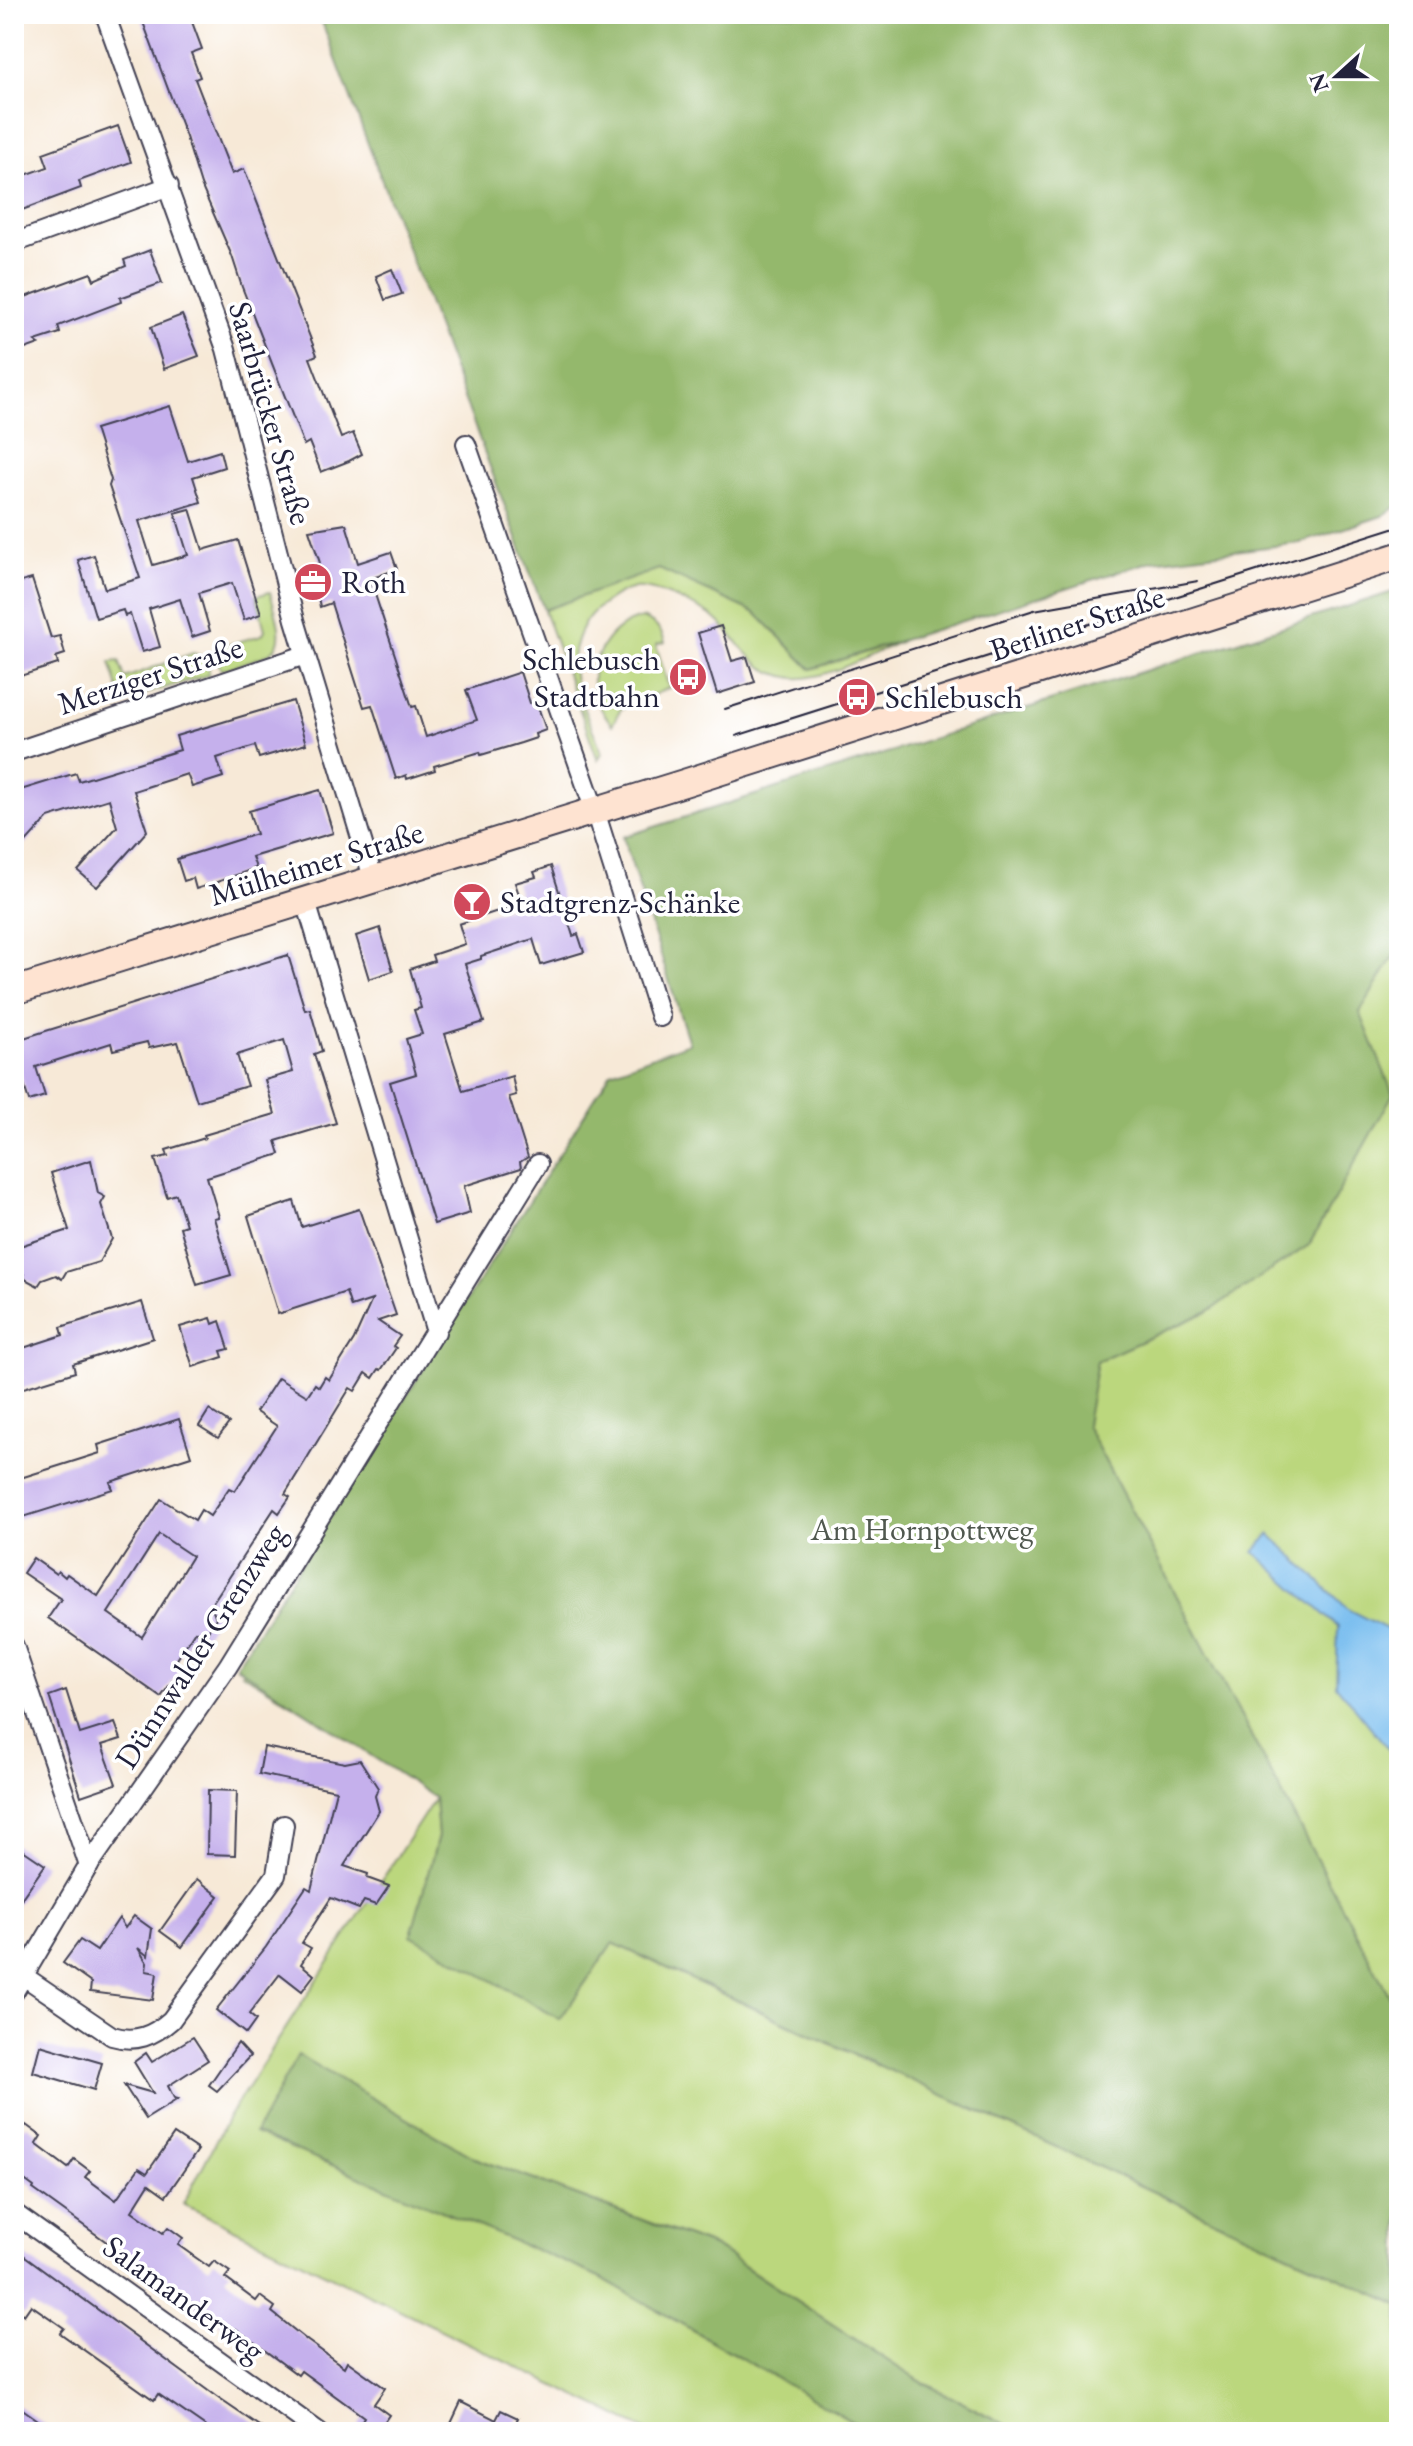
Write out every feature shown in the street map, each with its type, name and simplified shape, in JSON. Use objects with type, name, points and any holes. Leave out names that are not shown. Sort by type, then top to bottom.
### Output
[{"type":"main road","name":"Berliner Straße","points":[[638,798],[1399,556]]},
{"type":"main road","name":"Mülheimer Straße","points":[[14,991],[638,798]]},
{"type":"street","name":"Saarbrücker Straße","points":[[105,14],[226,349],[305,655],[374,881]]},
{"type":"street","points":[[14,243],[169,186]]},
{"type":"street","points":[[466,444],[595,811],[660,1017]]},
{"type":"street","name":"Merziger Straße","points":[[14,752],[305,655]]},
{"type":"street","points":[[306,902],[436,1332]]},
{"type":"street","name":"Dünnwalder Grenzweg","points":[[19,1985],[89,1866],[228,1666],[538,1164]]},
{"type":"street","points":[[14,1646],[89,1866]]},
{"type":"street","points":[[19,1985],[112,2036],[137,2039],[155,2032],[171,2020],[276,1875],[284,1825]]},
{"type":"street","name":"Salamanderweg","points":[[14,2213],[319,2432]]},
{"type":"green space","points":[[319,14],[1399,14],[1399,505],[1382,516],[1300,543],[1152,561],[811,669],[756,613],[659,569],[544,610]]},
{"type":"green space","points":[[659,568],[756,613],[811,669],[902,641],[834,671],[794,678],[780,675],[759,664],[718,621],[702,610],[653,590],[635,588],[624,591],[589,616],[575,648],[574,679],[602,753],[598,760],[544,610]]},
{"type":"green space","name":"Am Hornpottweg","points":[[1399,590],[1399,2278],[973,2109],[1399,2305],[1399,2432],[1020,2432],[914,2378],[715,2247],[475,2158],[298,2055],[600,2277],[870,2432],[650,2432],[183,2204],[229,2116],[435,1798],[438,1836],[412,1935],[560,2019],[613,1943],[878,2066],[242,1673],[541,1204],[714,1095],[624,837]]},
{"type":"green space","name":"Am Hornpottweg","points":[[1399,590],[1399,947],[1360,1012],[1393,1094],[1309,1245],[1207,1312],[1097,1361],[1086,1425],[1399,2014],[1399,2305],[613,1943],[560,2019],[411,1935],[438,1837],[435,1798],[236,1666],[611,1072],[689,1043],[623,837]]},
{"type":"green space","points":[[270,592],[279,629],[275,648],[256,659],[221,670],[216,657],[219,647],[262,635],[265,630],[256,596]]},
{"type":"green space","points":[[642,618],[657,627],[665,642],[656,645],[669,688],[621,709],[612,725],[595,696],[594,667],[611,635]]},
{"type":"green space","points":[[193,653],[204,657],[208,675],[122,701],[110,662],[119,661],[125,678]]},
{"type":"green space","points":[[298,2055],[475,2158],[715,2247],[914,2378],[1020,2432],[870,2432],[600,2277],[255,2133]]},
{"type":"water","points":[[1270,1534],[1349,1610],[1399,1635],[1399,1755],[1395,1757],[1336,1685],[1338,1627],[1254,1552]]},
{"type":"building","points":[[140,14],[189,14],[202,49],[191,53],[200,77],[195,79],[232,174],[244,169],[317,355],[310,358],[341,438],[353,433],[362,454],[349,461],[321,472],[309,442],[304,445],[232,256],[201,185]]},
{"type":"building","points":[[118,126],[131,162],[79,181],[81,188],[14,213],[14,179],[48,167],[43,153]]},
{"type":"building","points":[[150,250],[162,283],[58,326],[60,333],[35,341],[39,344],[14,353],[14,301],[91,273],[94,280],[126,266],[124,260]]},
{"type":"building","points":[[392,269],[402,294],[385,300],[376,276]]},
{"type":"building","points":[[182,315],[199,356],[164,369],[151,327]]},
{"type":"building","points":[[170,406],[188,461],[220,451],[224,467],[193,477],[201,502],[139,521],[153,565],[188,555],[175,513],[190,509],[203,550],[238,540],[261,614],[244,620],[232,583],[199,593],[210,631],[192,637],[180,599],[149,609],[160,647],[142,652],[130,614],[125,616],[123,610],[96,618],[78,560],[94,555],[105,589],[140,578],[109,486],[111,480],[95,429]]},
{"type":"building","points":[[346,524],[358,563],[391,552],[397,569],[370,579],[412,707],[416,706],[426,737],[477,720],[466,690],[520,672],[530,703],[536,701],[546,730],[535,734],[536,738],[521,743],[434,766],[435,770],[407,779],[406,775],[396,779],[372,705],[364,707],[331,603],[320,607],[318,597],[311,600],[300,570],[320,563],[309,530]]},
{"type":"building","points":[[32,579],[51,638],[60,636],[65,654],[56,657],[58,664],[14,678],[14,584]]},
{"type":"building","points":[[721,626],[732,661],[747,657],[755,682],[717,694],[698,633]]},
{"type":"building","points":[[293,701],[306,744],[259,758],[255,746],[217,758],[223,777],[192,787],[187,774],[134,791],[147,831],[97,887],[78,871],[117,827],[109,799],[48,818],[14,856],[14,792],[76,773],[79,781],[180,750],[176,736]]},
{"type":"building","points":[[320,790],[333,833],[252,857],[256,868],[196,889],[193,878],[184,881],[177,859],[256,834],[249,811]]},
{"type":"building","points":[[551,866],[573,936],[578,934],[584,952],[541,965],[533,939],[465,964],[484,1022],[445,1034],[463,1091],[512,1076],[516,1095],[509,1097],[528,1157],[520,1162],[521,1168],[464,1186],[470,1213],[434,1224],[390,1082],[416,1074],[406,1039],[422,1034],[414,1010],[421,1008],[410,969],[434,961],[432,955],[465,944],[459,924],[522,903],[515,883],[536,877],[534,872]]},
{"type":"building","points":[[380,928],[393,971],[369,979],[356,936]]},
{"type":"building","points":[[288,955],[305,1010],[310,1009],[322,1051],[314,1054],[336,1123],[276,1141],[280,1154],[207,1177],[219,1217],[214,1218],[231,1275],[197,1285],[180,1227],[186,1225],[176,1194],[167,1197],[155,1159],[168,1156],[166,1150],[205,1138],[204,1135],[275,1114],[265,1080],[293,1072],[284,1040],[237,1055],[247,1086],[197,1101],[178,1042],[149,1048],[147,1042],[113,1050],[111,1043],[36,1067],[45,1096],[29,1101],[19,1069],[14,1071],[14,1041]]},
{"type":"building","points":[[91,1160],[98,1193],[105,1197],[101,1204],[112,1239],[99,1262],[66,1272],[62,1279],[56,1275],[42,1280],[38,1286],[25,1279],[16,1250],[69,1230],[51,1173]]},
{"type":"building","points":[[294,1201],[302,1227],[359,1209],[396,1315],[378,1321],[400,1336],[381,1370],[373,1378],[366,1373],[355,1391],[350,1388],[285,1494],[290,1497],[279,1513],[274,1509],[211,1605],[216,1618],[204,1637],[195,1631],[176,1661],[183,1666],[161,1697],[48,1618],[61,1599],[23,1573],[33,1558],[56,1574],[58,1571],[65,1577],[67,1574],[98,1596],[161,1499],[195,1520],[201,1510],[210,1516],[229,1488],[235,1491],[277,1426],[256,1412],[278,1378],[307,1396],[315,1384],[319,1387],[325,1377],[329,1380],[354,1340],[372,1300],[351,1307],[346,1292],[278,1314],[248,1216]],"holes":[[[159,1534],[192,1556],[142,1637],[108,1613]]]},
{"type":"building","points":[[142,1302],[153,1338],[73,1364],[75,1372],[14,1391],[14,1351],[63,1335],[61,1327]]},
{"type":"building","points":[[211,1318],[213,1324],[220,1321],[229,1349],[221,1351],[223,1357],[193,1367],[180,1327]]},
{"type":"building","points":[[209,1410],[229,1423],[218,1438],[199,1426]]},
{"type":"building","points":[[179,1419],[191,1456],[110,1482],[113,1489],[14,1520],[14,1480],[100,1453],[98,1445]]},
{"type":"building","points":[[66,1690],[80,1734],[115,1723],[121,1739],[102,1745],[116,1784],[81,1796],[49,1696]]},
{"type":"building","points":[[264,1747],[345,1763],[360,1760],[378,1788],[375,1796],[379,1811],[344,1866],[368,1874],[367,1878],[389,1886],[376,1905],[364,1901],[359,1909],[331,1898],[302,1943],[311,1948],[301,1964],[314,1975],[302,1991],[280,1974],[249,2014],[256,2020],[246,2034],[216,2010],[266,1947],[306,1887],[311,1890],[336,1790],[259,1774]]},
{"type":"building","points":[[208,1790],[237,1791],[235,1855],[207,1854]]},
{"type":"building","points":[[14,1844],[45,1865],[14,1909]]},
{"type":"building","points":[[197,1879],[219,1896],[182,1947],[160,1931]]},
{"type":"building","points":[[134,1916],[152,1929],[148,1956],[138,1948],[147,1963],[146,1971],[157,1973],[153,2000],[90,1992],[91,1983],[63,1963],[80,1940],[97,1951],[119,1918],[125,1928]]},
{"type":"building","points":[[193,2037],[208,2060],[168,2086],[174,2098],[178,2099],[146,2119],[124,2085],[153,2093],[134,2062],[146,2053],[152,2062]]},
{"type":"building","points":[[238,2043],[250,2056],[217,2091],[209,2085]]},
{"type":"building","points":[[40,2045],[102,2063],[94,2090],[33,2072]]},
{"type":"building","points":[[26,2125],[41,2136],[36,2144],[68,2168],[74,2159],[90,2171],[85,2177],[116,2200],[139,2168],[147,2173],[174,2134],[198,2150],[166,2196],[149,2184],[132,2211],[163,2233],[168,2227],[183,2238],[178,2245],[209,2267],[214,2261],[230,2272],[225,2278],[256,2301],[260,2296],[275,2307],[272,2312],[308,2341],[344,2367],[347,2361],[385,2388],[374,2404],[389,2415],[377,2432],[369,2432],[359,2425],[364,2417],[301,2371],[298,2375],[236,2329],[233,2333],[33,2189],[15,2173],[21,2164],[14,2160],[14,2141]]},
{"type":"building","points":[[14,2248],[268,2432],[213,2432],[158,2394],[154,2400],[60,2333],[64,2328],[31,2305],[24,2315],[14,2308]]},
{"type":"building","points":[[461,2402],[496,2420],[501,2410],[518,2418],[513,2428],[521,2432],[447,2432]]},
{"type":"building","points":[[14,2403],[55,2432],[14,2432]]},
{"type":"tram line","points":[[736,736],[1399,526]]},
{"type":"tram line","points":[[725,709],[1034,610],[1198,581]]},
{"type":"place","name":"Roth","points":[[313,582]]},
{"type":"place","name":"Schlebusch Stadtbahn","points":[[688,677]]},
{"type":"place","name":"Schlebusch","points":[[857,697]]},
{"type":"place","name":"Stadtgrenz-Schänke","points":[[472,902]]}]
